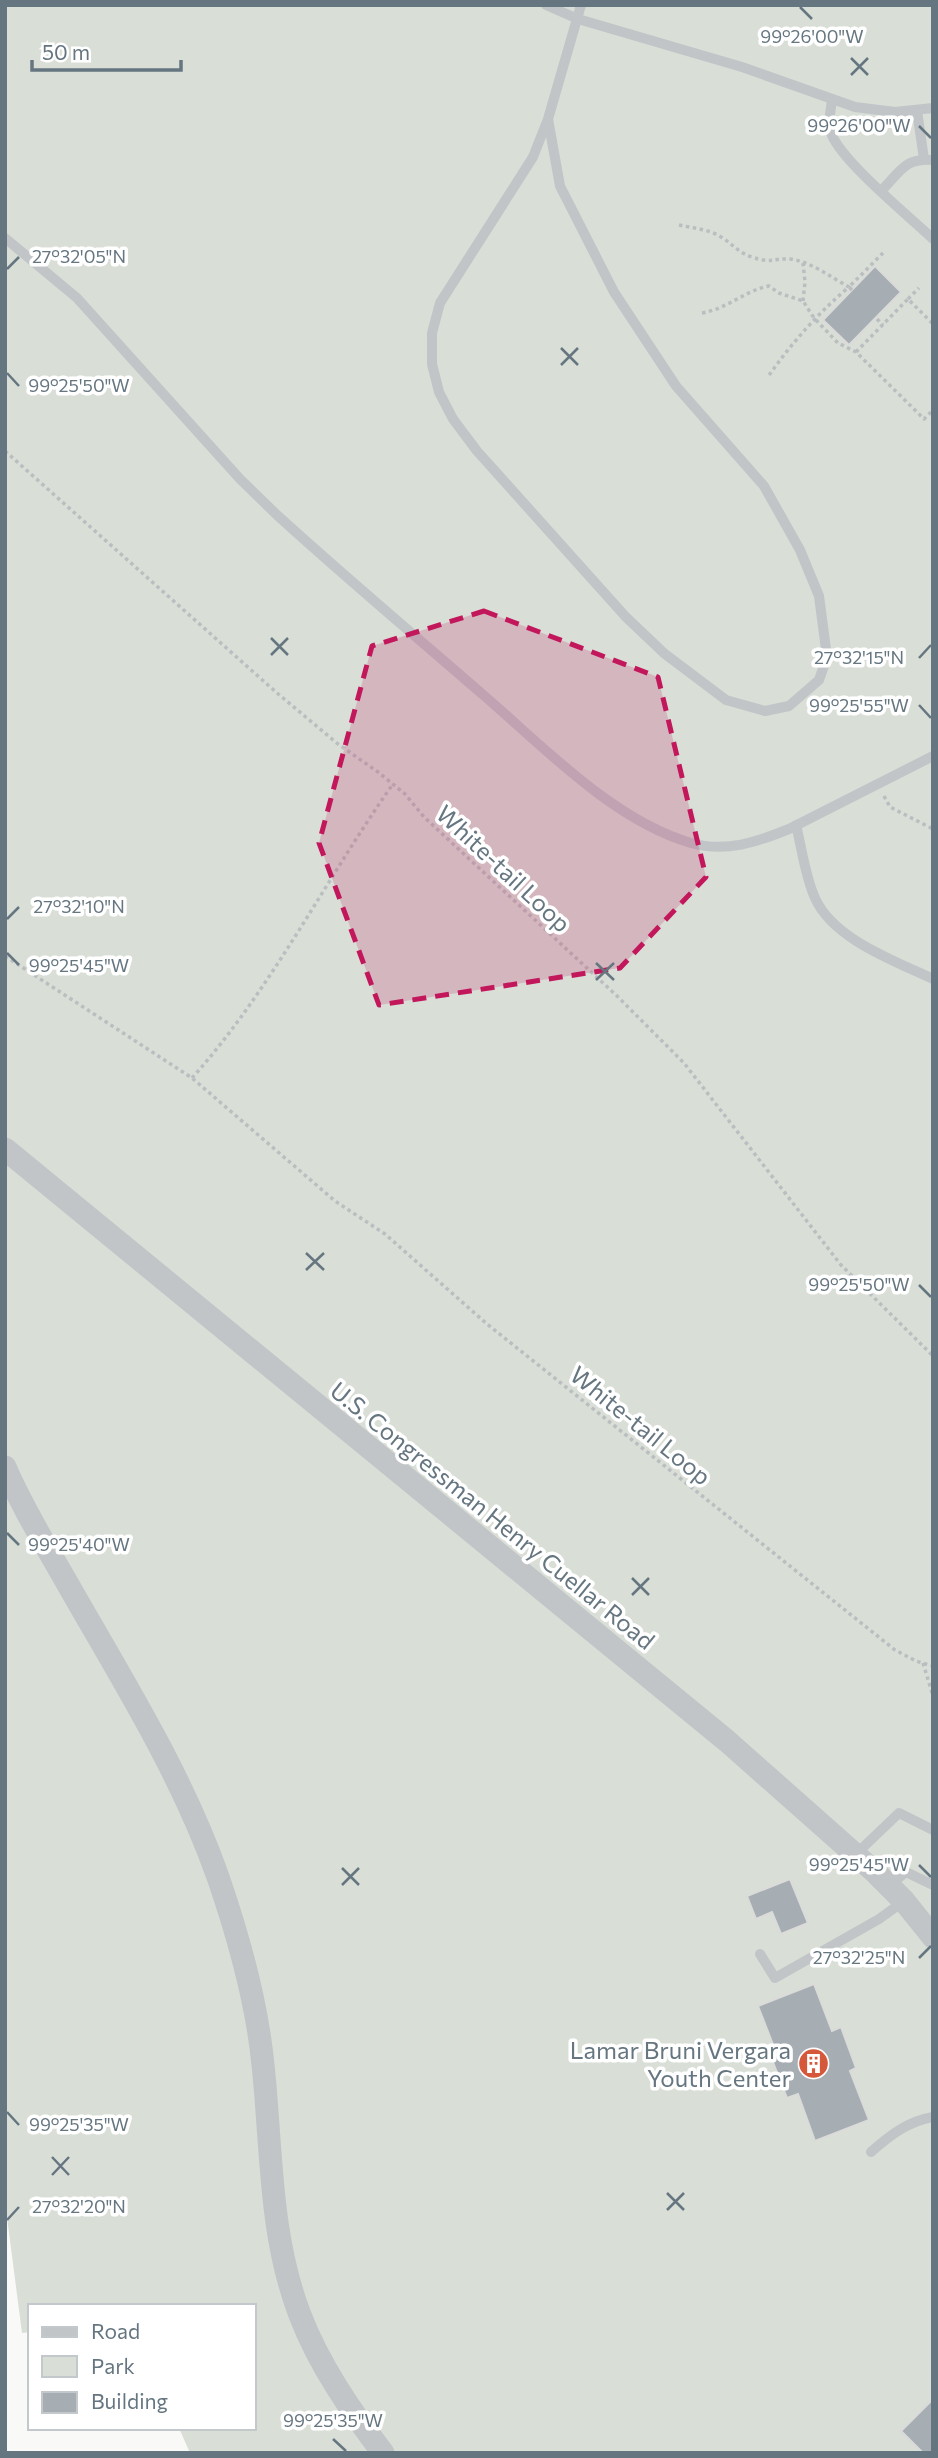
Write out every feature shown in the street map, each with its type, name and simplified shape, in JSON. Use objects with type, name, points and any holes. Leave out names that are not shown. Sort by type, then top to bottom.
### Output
[{"type":"street","name":"U.S. Congressman Henry Cuellar Road","points":[[5,1149],[688,1708],[855,1855],[896,1894],[933,1937]]},
{"type":"street","points":[[5,1467],[27,1513],[164,1755],[206,1844],[230,1913],[258,2023],[273,2193],[287,2272],[300,2314],[319,2356],[350,2407],[383,2453]]},
{"type":"lane","points":[[546,5],[578,19],[742,67],[832,100],[877,111],[917,111],[933,108]]},
{"type":"lane","points":[[548,120],[560,186],[614,292],[677,386],[764,486],[800,550],[819,596],[827,657],[819,680],[789,706],[765,711],[726,700],[665,654],[625,616],[477,450],[453,419],[439,392],[432,364],[432,332],[440,303],[533,157],[548,120],[581,5]]},
{"type":"lane","points":[[832,100],[829,122],[834,140],[860,170],[933,239]]},
{"type":"lane","points":[[881,191],[910,162],[928,160],[917,111]]},
{"type":"lane","points":[[5,238],[77,298],[240,479],[277,515],[556,757],[629,814],[672,836],[710,847],[727,848],[767,838],[933,756]]},
{"type":"lane","points":[[796,825],[809,884],[816,902],[831,922],[880,954],[933,979]]},
{"type":"lane","points":[[855,1855],[898,1813],[933,1830]]},
{"type":"lane","points":[[760,1954],[775,1978],[879,1919],[896,1894],[906,1872],[933,1885]]},
{"type":"lane","points":[[871,2152],[906,2125],[933,2116]]},
{"type":"path","points":[[679,225],[722,237],[738,252],[761,260],[770,262],[789,259],[803,263],[850,289]]},
{"type":"path","points":[[767,378],[789,346],[814,318],[850,289],[883,253]]},
{"type":"path","points":[[803,263],[803,301]]},
{"type":"path","points":[[702,313],[719,310],[758,288],[769,286],[779,293],[803,301],[814,318],[838,343],[856,352],[924,419],[933,410]]},
{"type":"path","points":[[856,352],[919,288]]},
{"type":"path","points":[[908,299],[933,324]]},
{"type":"path","points":[[877,318],[883,325]]},
{"type":"path","name":"White-tail Loop","points":[[5,451],[277,693],[338,744],[393,784],[424,817],[616,995],[684,1063],[841,1265],[933,1356]]},
{"type":"path","points":[[192,1078],[217,1051],[243,1014],[354,839],[393,784]]},
{"type":"path","points":[[883,793],[890,807],[933,830]]},
{"type":"path","name":"White-tail Loop","points":[[5,956],[192,1078],[289,1163],[335,1200],[385,1234],[487,1324],[895,1650],[933,1666]]},
{"type":"path","points":[[923,1663],[933,1696]]},
{"type":"highlighted area","points":[[484,611],[658,677],[706,877],[620,968],[379,1005],[319,843],[372,646]]},
{"type":"green space","points":[[5,5],[933,5],[933,2453],[190,2453],[180,2430],[256,2430],[256,2304],[28,2304],[28,2332],[22,2333],[5,2202]]},
{"type":"building","points":[[875,266],[901,292],[849,345],[823,320]]},
{"type":"building","points":[[790,1879],[808,1923],[781,1934],[772,1912],[756,1919],[747,1896]]},
{"type":"building","name":"Lamar Bruni Vergara Youth Center","points":[[814,1984],[832,2031],[841,2027],[856,2068],[850,2071],[869,2120],[815,2141],[798,2094],[787,2098],[771,2057],[777,2055],[758,2006]]},
{"type":"building","points":[[933,2399],[933,2453],[923,2453],[901,2431]]},
{"type":"place","name":"Lamar Bruni Vergara Youth Center","points":[[814,2063]]}]
